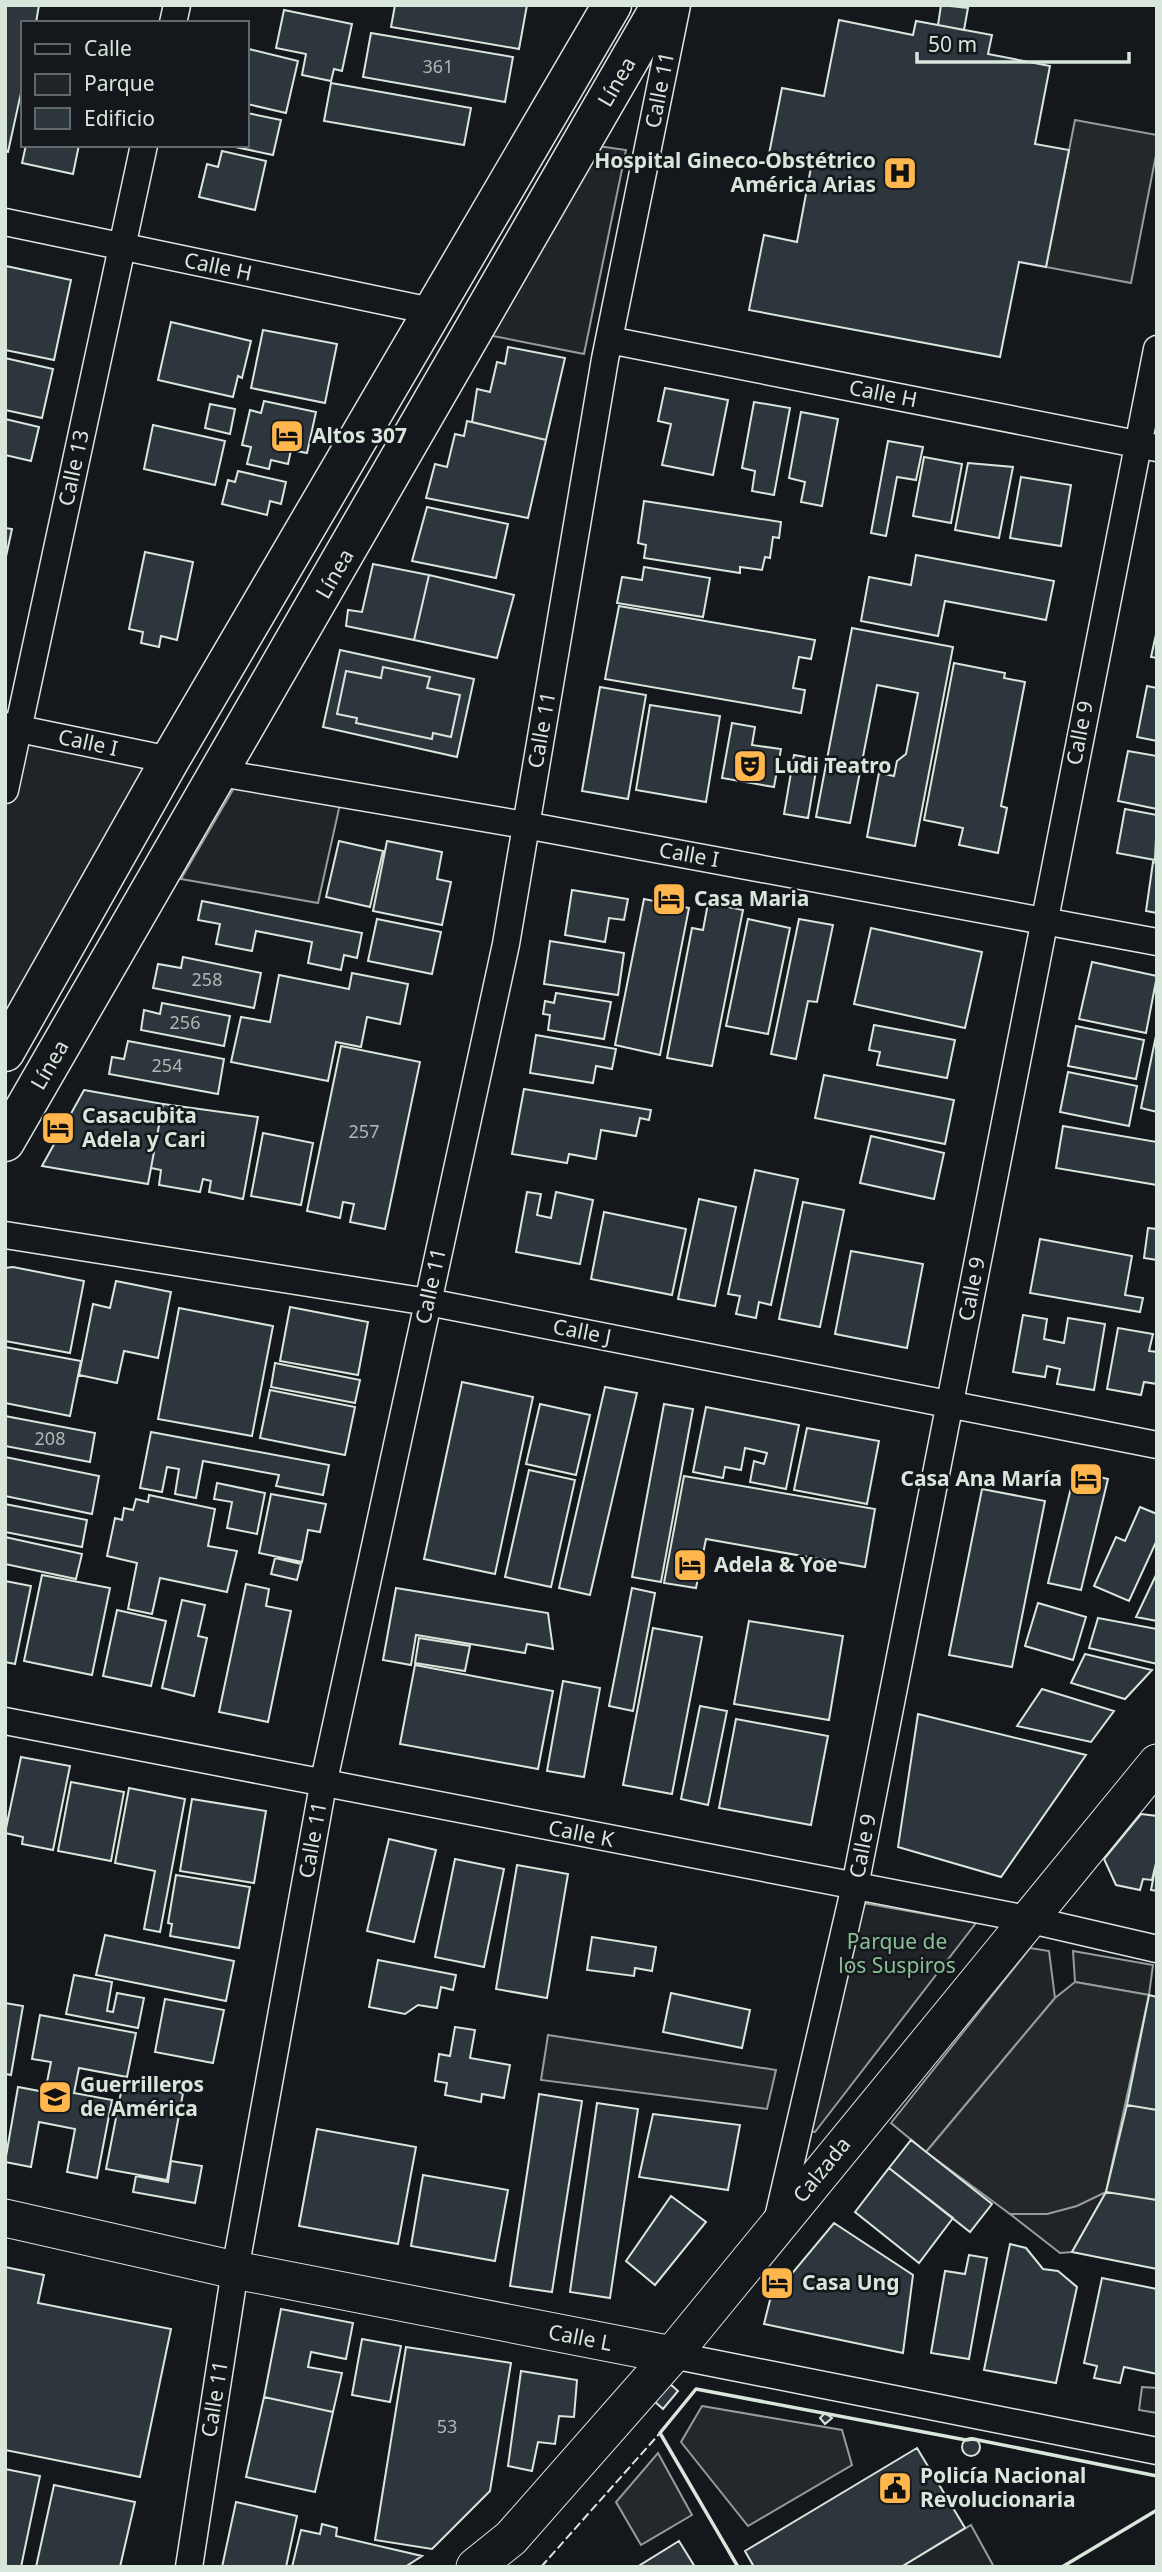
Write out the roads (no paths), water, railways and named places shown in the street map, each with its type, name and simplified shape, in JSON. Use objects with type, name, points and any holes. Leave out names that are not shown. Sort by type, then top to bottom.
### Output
[{"type":"main road","name":"Línea","points":[[5,1052],[170,760],[612,5]]},
{"type":"main road","name":"Línea","points":[[5,1142],[661,5]]},
{"type":"main road","name":"Calzada","points":[[475,2567],[511,2538],[672,2355],[1157,1763]]},
{"type":"main road","name":"Calle L","points":[[5,2218],[235,2270],[672,2355]]},
{"type":"street","name":"Calle 11","points":[[189,2567],[235,2270],[323,1785],[506,944],[609,340],[677,5]]},
{"type":"street","name":"Calle 13","points":[[5,790],[12,727],[144,147]]},
{"type":"street","name":"Calle H","points":[[5,222],[431,311]]},
{"type":"street","name":"Calle H","points":[[609,340],[1147,446]]},
{"type":"street","name":"Calle 9","points":[[775,2227],[855,1886],[1043,919],[1147,446],[1157,349]]},
{"type":"street","name":"Calle I","points":[[12,727],[170,760]]},
{"type":"street","name":"Calle I","points":[[220,773],[525,825],[1157,942]]},
{"type":"street","name":"Calle J","points":[[5,1235],[428,1301],[1157,1445]]},
{"type":"street","name":"Calle K","points":[[5,1721],[323,1785],[1027,1919],[1157,1950]]},
{"type":"street","name":"Calle L","points":[[672,2355],[1157,2451]]},
{"type":"place","name":"Hospital Gineco-Obstétrico América Arias","points":[[900,173]]},
{"type":"place","name":"Altos 307","points":[[287,436]]},
{"type":"place","name":"Ludi Teatro","points":[[750,766]]},
{"type":"place","name":"Casa Maria","points":[[669,899]]},
{"type":"place","name":"Casacubita Adela y Cari","points":[[58,1128]]},
{"type":"place","name":"Casa Ana María","points":[[1086,1479]]},
{"type":"place","name":"Adela & Yoe","points":[[690,1565]]},
{"type":"place","name":"Guerrilleros de América","points":[[55,2097]]},
{"type":"place","name":"Casa Ung","points":[[777,2283]]},
{"type":"place","name":"Policía Nacional Revolucionaria","points":[[895,2488]]},
{"type":"park label","name":"Parque de los Suspiros","points":[[897,1954]]}]
